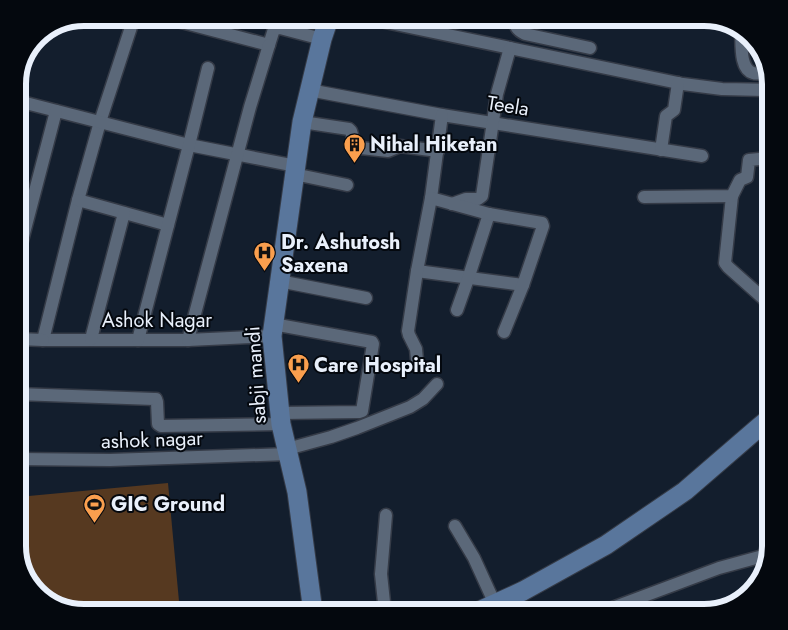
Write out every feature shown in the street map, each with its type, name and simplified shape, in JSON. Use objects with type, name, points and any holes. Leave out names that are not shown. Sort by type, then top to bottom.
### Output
[{"type":"street","points":[[43,340],[78,200],[100,122],[131,26]]},
{"type":"street","points":[[197,26],[269,45]]},
{"type":"street","name":"sabji mandi","points":[[312,604],[297,492],[280,418],[273,330],[302,122],[326,26]]},
{"type":"street","points":[[404,26],[678,83],[722,89],[762,90]]},
{"type":"street","points":[[516,26],[518,31],[525,34],[590,48]]},
{"type":"street","points":[[188,340],[237,154],[274,29],[280,28],[322,39]]},
{"type":"street","points":[[741,40],[742,60],[745,66],[752,73],[761,72]]},
{"type":"street","points":[[452,204],[466,199],[478,199],[481,197],[497,94],[510,48]]},
{"type":"street","points":[[138,340],[190,145],[208,68]]},
{"type":"street","points":[[661,150],[666,116],[674,110],[678,83]]},
{"type":"street","name":"Teela","points":[[310,90],[442,115],[702,156]]},
{"type":"street","points":[[26,103],[190,145],[237,154],[347,185]]},
{"type":"street","points":[[26,225],[56,111]]},
{"type":"street","points":[[417,360],[416,349],[408,335],[408,331],[431,198],[442,115]]},
{"type":"street","points":[[302,122],[349,129],[355,145],[361,148],[388,151],[400,146],[438,151]]},
{"type":"street","points":[[762,159],[749,160],[747,177],[740,180],[732,196],[725,263],[762,298]]},
{"type":"street","points":[[644,197],[732,196]]},
{"type":"street","points":[[431,198],[488,214],[541,222],[543,224],[523,285],[504,332]]},
{"type":"street","points":[[78,200],[168,225]]},
{"type":"street","points":[[91,339],[124,213]]},
{"type":"street","points":[[457,310],[488,214]]},
{"type":"street","points":[[417,271],[523,285]]},
{"type":"street","points":[[279,281],[366,298]]},
{"type":"street","name":"Ashok Nagar","points":[[26,339],[188,340],[273,330],[372,342],[362,410],[359,412],[280,418]]},
{"type":"street","name":"ashok nagar","points":[[26,459],[110,460],[287,451],[357,428],[410,407],[423,399],[437,384]]},
{"type":"street","points":[[26,394],[154,398],[157,402],[158,424],[160,426],[280,418]]},
{"type":"street","points":[[455,526],[474,558],[495,604],[523,591],[606,545],[685,491],[762,425]]},
{"type":"street","points":[[384,604],[381,574],[386,515]]},
{"type":"street","points":[[623,604],[719,568],[761,557]]},
{"type":"shaded area","name":"GIC Ground","points":[[168,483],[179,604],[84,604],[65,601],[55,596],[38,581],[28,561],[26,550],[26,496]]},
{"type":"place","name":"Nihal Hiketan","points":[[354,163]]},
{"type":"place","name":"Dr. Ashutosh Saxena","points":[[265,272]]},
{"type":"place","name":"Care Hospital","points":[[298,384]]},
{"type":"place","name":"GIC Ground","points":[[95,523]]}]
